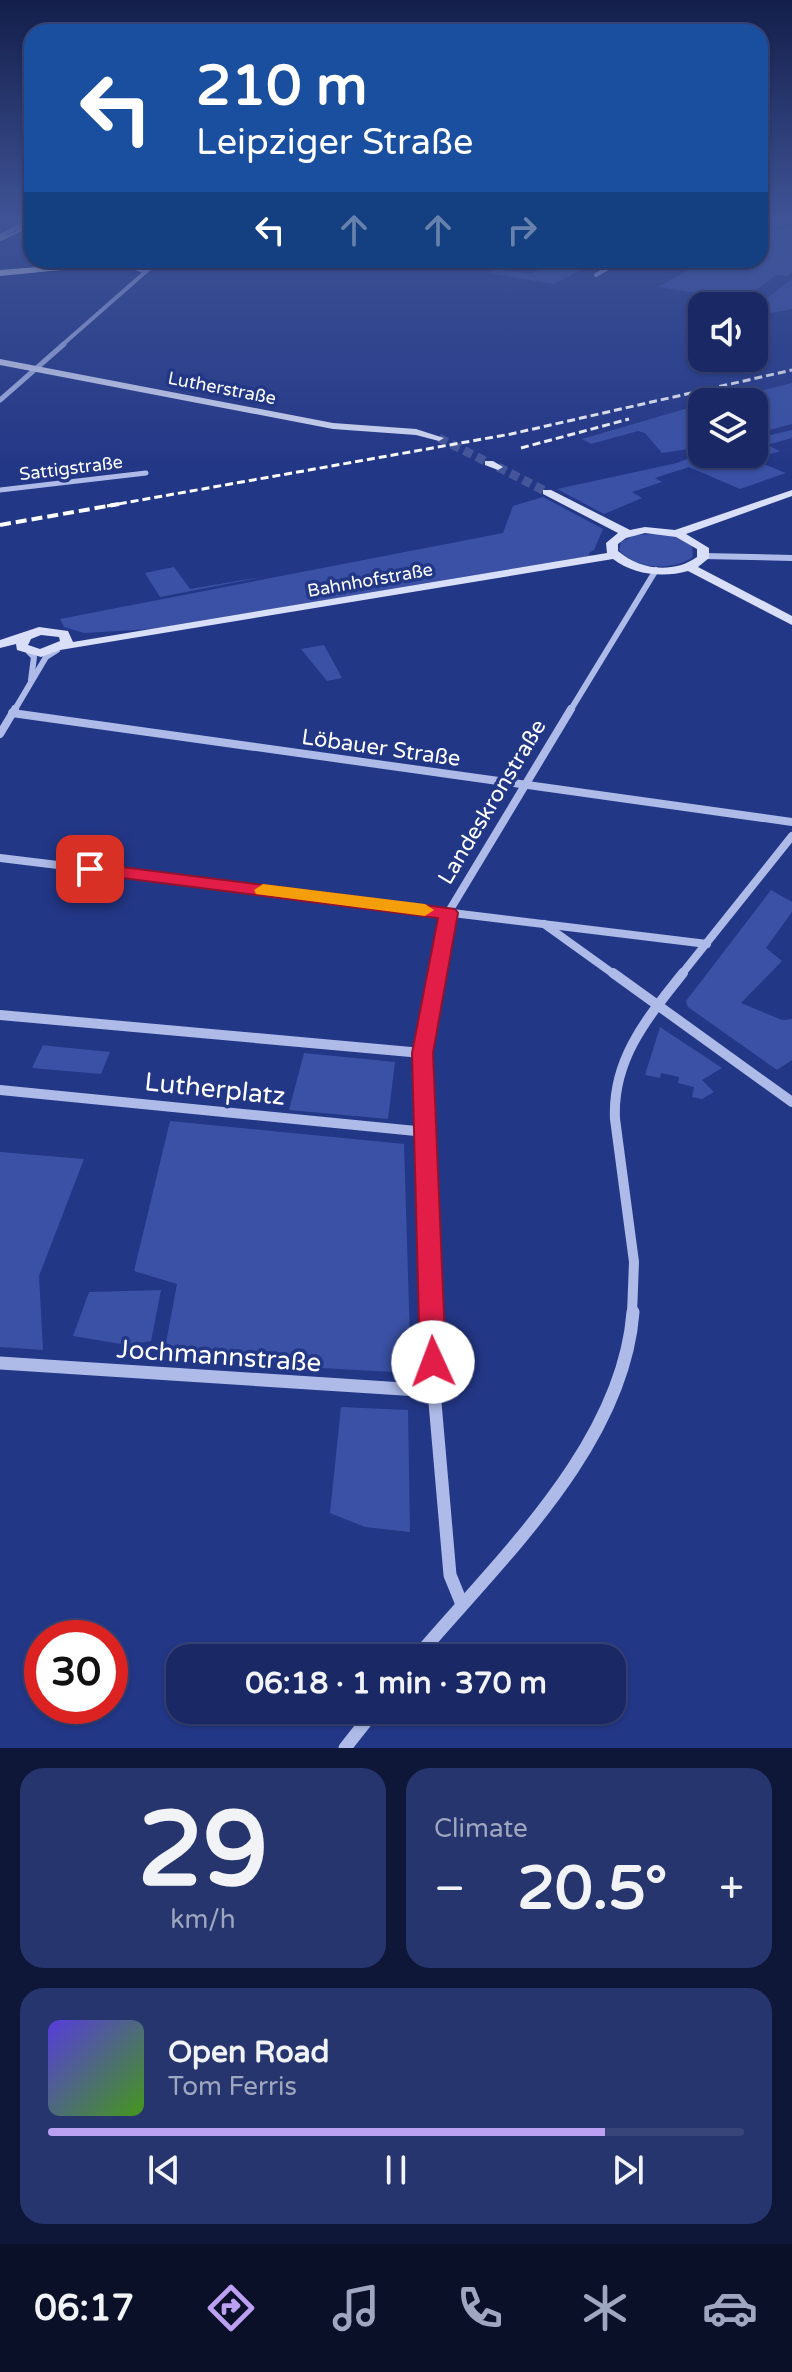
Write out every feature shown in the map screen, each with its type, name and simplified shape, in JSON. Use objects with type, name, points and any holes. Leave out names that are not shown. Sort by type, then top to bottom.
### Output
[{"type":"main road","name":"Lutherstraße","points":[[0,362],[333,426],[416,432],[439,438]]},
{"type":"main road","points":[[547,492],[627,533]]},
{"type":"main road","points":[[677,533],[792,493]]},
{"type":"main road","points":[[689,567],[703,556],[697,543],[677,533],[651,530],[627,533],[612,543],[614,555],[631,565],[656,570],[689,567],[792,621]]},
{"type":"main road","name":"Bahnhofstraße","points":[[62,644],[130,636],[614,555]]},
{"type":"main road","points":[[26,646],[47,631],[62,644]]},
{"type":"main road","points":[[0,647],[62,644]]},
{"type":"street","points":[[0,400],[112,302]]},
{"type":"street","name":"Sattigstraße","points":[[0,490],[146,473]]},
{"type":"street","points":[[703,556],[792,558]]},
{"type":"street","name":"Landeskronstraße","points":[[461,1602],[450,1575],[434,1391],[422,1053],[448,913],[656,570]]},
{"type":"street","points":[[0,734],[46,657],[62,644]]},
{"type":"street","points":[[26,646],[34,657],[31,680]]},
{"type":"street","name":"Löbauer Straße","points":[[12,713],[792,822]]},
{"type":"street","points":[[427,1644],[461,1602],[532,1526],[570,1476],[608,1404],[629,1342],[635,1279],[615,1108],[621,1066],[636,1032],[792,836]]},
{"type":"street","points":[[0,858],[707,944]]},
{"type":"street","points":[[543,923],[792,1102]]},
{"type":"street","points":[[0,1015],[422,1053]]},
{"type":"street","name":"Lutherplatz","points":[[0,1090],[426,1132]]},
{"type":"street","name":"Jochmannstraße","points":[[0,1363],[434,1391]]},
{"type":"street","points":[[345,1748],[364,1724]]},
{"type":"shaded area","points":[[768,302],[792,302],[792,309],[768,313]]},
{"type":"shaded area","points":[[792,383],[792,424],[768,430],[768,389]]},
{"type":"shaded area","points":[[688,408],[688,449],[662,453],[645,433],[638,431],[591,444],[582,439]]},
{"type":"shaded area","points":[[792,430],[792,438],[768,445],[768,436]]},
{"type":"shaded area","points":[[768,445],[780,451],[768,455]]},
{"type":"shaded area","points":[[688,459],[688,467],[655,478],[662,482],[632,492],[642,498],[604,514],[557,489]]},
{"type":"shaded area","points":[[768,466],[786,473],[740,489],[691,468]]},
{"type":"shaded area","points":[[543,497],[603,529],[590,556],[152,629],[84,633],[64,627],[60,619],[503,533],[513,506]]},
{"type":"shaded area","points":[[635,535],[676,537],[692,546],[693,557],[675,565],[655,566],[635,562],[619,550],[621,542]]},
{"type":"shaded area","points":[[174,567],[190,589],[267,576],[160,597],[145,573]]},
{"type":"shaded area","points":[[324,645],[342,678],[327,681],[301,649]]},
{"type":"shaded area","points":[[771,890],[792,902],[792,912],[766,948],[782,961],[741,1003],[782,1020],[792,1019],[792,1060],[777,1070],[688,1007],[686,1001]]},
{"type":"shaded area","points":[[660,1027],[722,1068],[702,1080],[714,1092],[702,1099],[692,1097],[694,1087],[678,1083],[679,1077],[661,1073],[660,1078],[645,1075]]},
{"type":"shaded area","points":[[43,1045],[110,1052],[101,1074],[32,1068]]},
{"type":"shaded area","points":[[304,1053],[395,1062],[388,1119],[289,1110]]},
{"type":"shaded area","points":[[170,1121],[404,1144],[411,1373],[163,1359],[177,1284],[134,1271]]},
{"type":"shaded area","points":[[0,1152],[84,1159],[39,1276],[43,1350],[0,1347]]},
{"type":"shaded area","points":[[161,1290],[151,1341],[127,1345],[73,1336],[89,1292]]},
{"type":"shaded area","points":[[341,1407],[408,1410],[410,1532],[365,1527],[330,1513]]},
{"type":"tunnel","points":[[439,438],[489,463]]},
{"type":"tunnel","points":[[498,467],[547,492]]},
{"type":"railway","points":[[107,506],[511,434],[792,370]]},
{"type":"railway","points":[[521,448],[629,419]]},
{"type":"railway","points":[[0,525],[119,504]]},
{"type":"slow traffic","points":[[263,890],[425,910]]},
{"type":"route","points":[[90,869],[448,913],[422,1053],[433,1362]]}]
